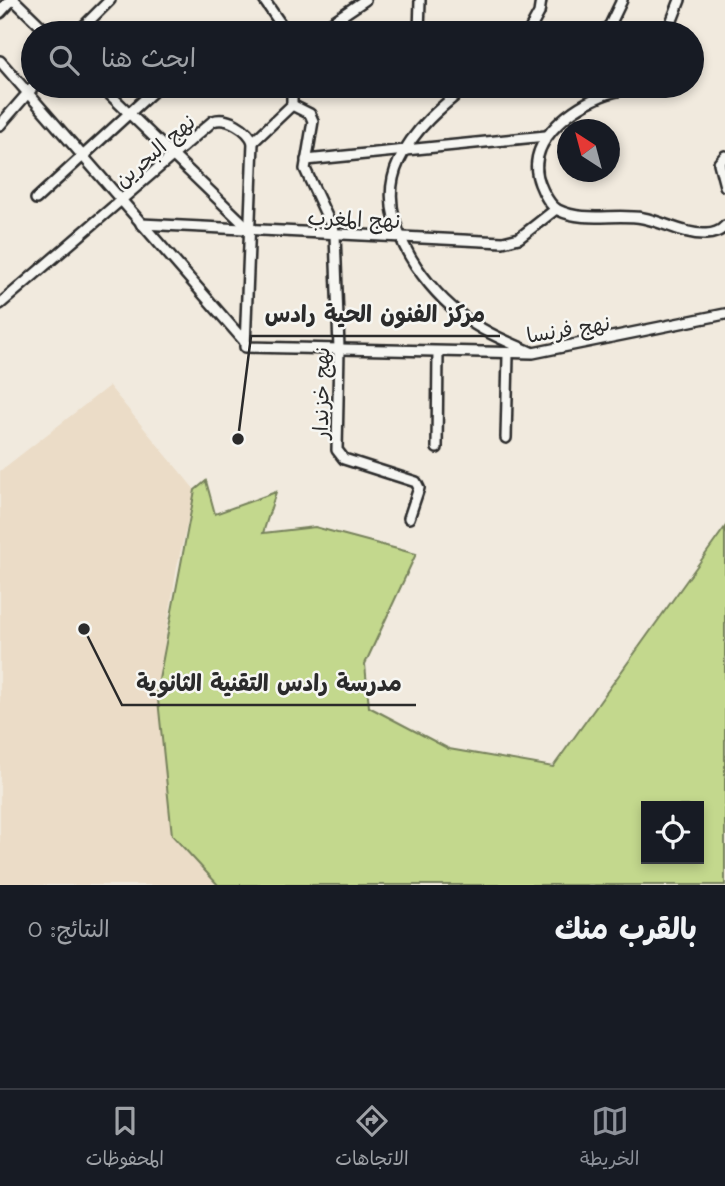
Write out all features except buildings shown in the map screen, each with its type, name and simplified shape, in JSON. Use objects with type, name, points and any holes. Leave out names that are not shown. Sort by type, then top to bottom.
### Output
[{"type":"street","points":[[0,12],[13,0],[35,21]]},
{"type":"street","points":[[89,21],[110,0]]},
{"type":"street","points":[[264,0],[279,21]]},
{"type":"street","points":[[334,21],[365,0]]},
{"type":"street","points":[[420,21],[421,0]]},
{"type":"street","points":[[535,21],[541,0]]},
{"type":"street","points":[[612,21],[622,0]]},
{"type":"street","points":[[672,21],[680,0]]},
{"type":"street","points":[[0,61],[21,79]]},
{"type":"street","points":[[0,125],[24,98]]},
{"type":"street","points":[[39,98],[121,203],[245,345]]},
{"type":"street","points":[[113,98],[248,230]]},
{"type":"street","points":[[36,200],[146,98]]},
{"type":"street","points":[[245,345],[253,142],[292,105],[292,98]]},
{"type":"street","points":[[454,98],[417,133],[398,162],[393,189],[400,237],[420,272],[459,313],[480,328],[533,353]]},
{"type":"street","points":[[596,98],[546,136],[537,158],[536,173],[541,188],[556,209],[593,218],[643,218],[706,234],[721,231],[725,226]]},
{"type":"street","name":"نهج خزندار","points":[[292,105],[310,114],[313,121],[306,160],[307,176],[335,234],[339,455],[416,482],[419,488],[409,518]]},
{"type":"street","name":"نهج البحرين","points":[[0,304],[218,119],[249,133],[253,142]]},
{"type":"street","points":[[306,160],[546,136]]},
{"type":"street","points":[[725,156],[719,163],[725,186]]},
{"type":"street","name":"نهج المغرب","points":[[141,224],[511,242],[556,209]]},
{"type":"street","name":"نهج فرنسا","points":[[245,345],[508,355],[553,352],[725,314]]},
{"type":"street","points":[[437,448],[438,352]]},
{"type":"street","points":[[506,438],[508,355]]},
{"type":"shaded area","points":[[109,386],[195,490],[177,567],[157,690],[172,835],[218,885],[0,885],[0,471]]},
{"type":"green space","points":[[206,481],[215,514],[276,492],[263,533],[315,527],[416,554],[365,664],[369,707],[449,749],[553,767],[725,527],[725,885],[218,885],[172,835],[157,690],[195,490]]},
{"type":"place","name":"مركز الفنون الحية رادس","points":[[238,439]]},
{"type":"place","name":"مدرسة رادس التقنية الثانوية","points":[[84,629]]}]
